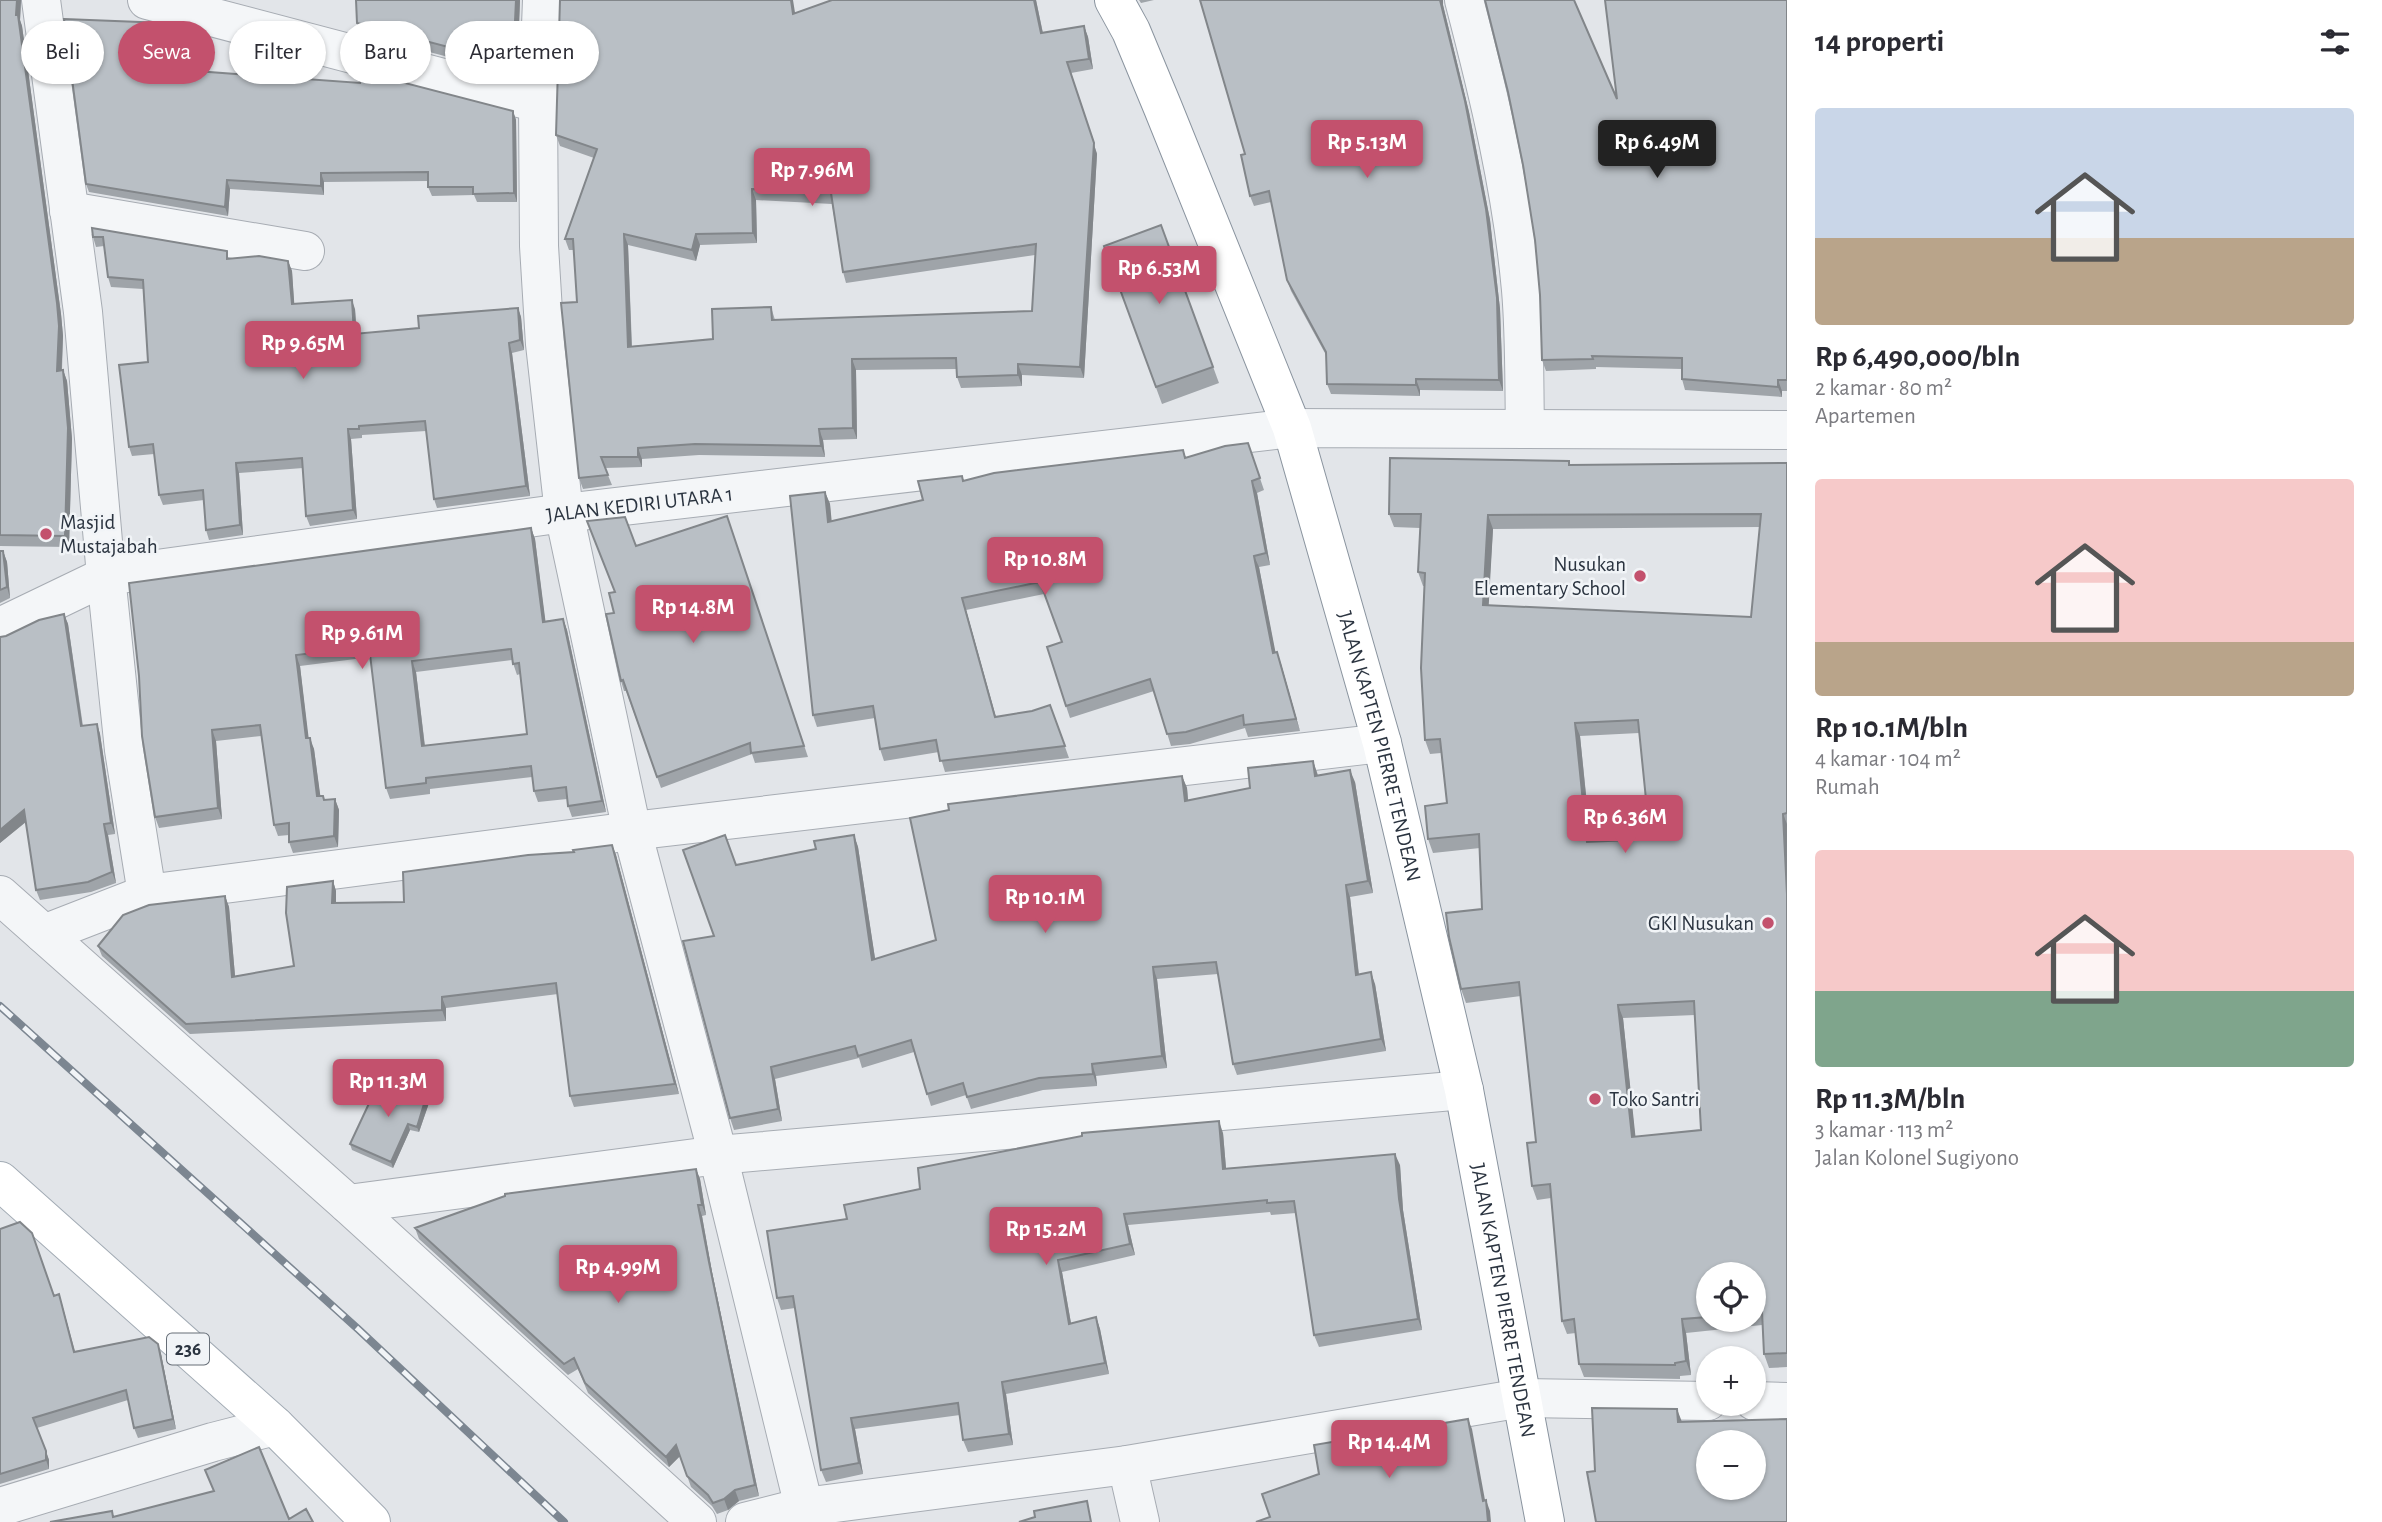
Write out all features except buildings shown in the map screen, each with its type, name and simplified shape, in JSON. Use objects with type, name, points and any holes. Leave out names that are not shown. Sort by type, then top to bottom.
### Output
[{"type":"main road","name":"JALAN KAPTEN PIERRE TENDEAN","points":[[1114,0],[1131,31],[1158,95],[1292,428],[1382,743],[1464,1090],[1545,1522]]},
{"type":"main road","name":"236","points":[[0,1181],[275,1426],[372,1522]]},
{"type":"street","points":[[41,0],[83,312],[124,750],[147,894]]},
{"type":"street","points":[[542,0],[538,103],[539,246],[564,513],[632,831],[718,1155],[804,1507]]},
{"type":"street","points":[[1464,0],[1502,158],[1513,225],[1521,291],[1525,429]]},
{"type":"street","points":[[171,3],[538,103]]},
{"type":"street","points":[[68,211],[305,251]]},
{"type":"street","name":"JALAN KEDIRI UTARA 1","points":[[0,627],[106,576],[564,513],[1292,428],[1787,430]]},
{"type":"street","points":[[44,934],[147,894],[632,831],[1382,743]]},
{"type":"street","points":[[0,895],[348,1204],[697,1522]]},
{"type":"street","points":[[348,1204],[718,1155],[1464,1090]]},
{"type":"street","points":[[745,1522],[804,1507],[1127,1465],[1522,1398],[1696,1401]]},
{"type":"street","points":[[1766,1401],[1787,1402]]},
{"type":"street","points":[[0,1507],[213,1442],[275,1426]]},
{"type":"street","points":[[1127,1465],[1140,1522]]},
{"type":"railway","points":[[0,1006],[358,1329],[564,1522]]},
{"type":"place","name":"Masjid Mustajabah","points":[[46,534]]},
{"type":"place","name":"Nusukan Elementary School","points":[[1640,576]]},
{"type":"place","name":"GKI Nusukan","points":[[1768,923]]},
{"type":"place","name":"Toko Santri","points":[[1595,1099]]}]
